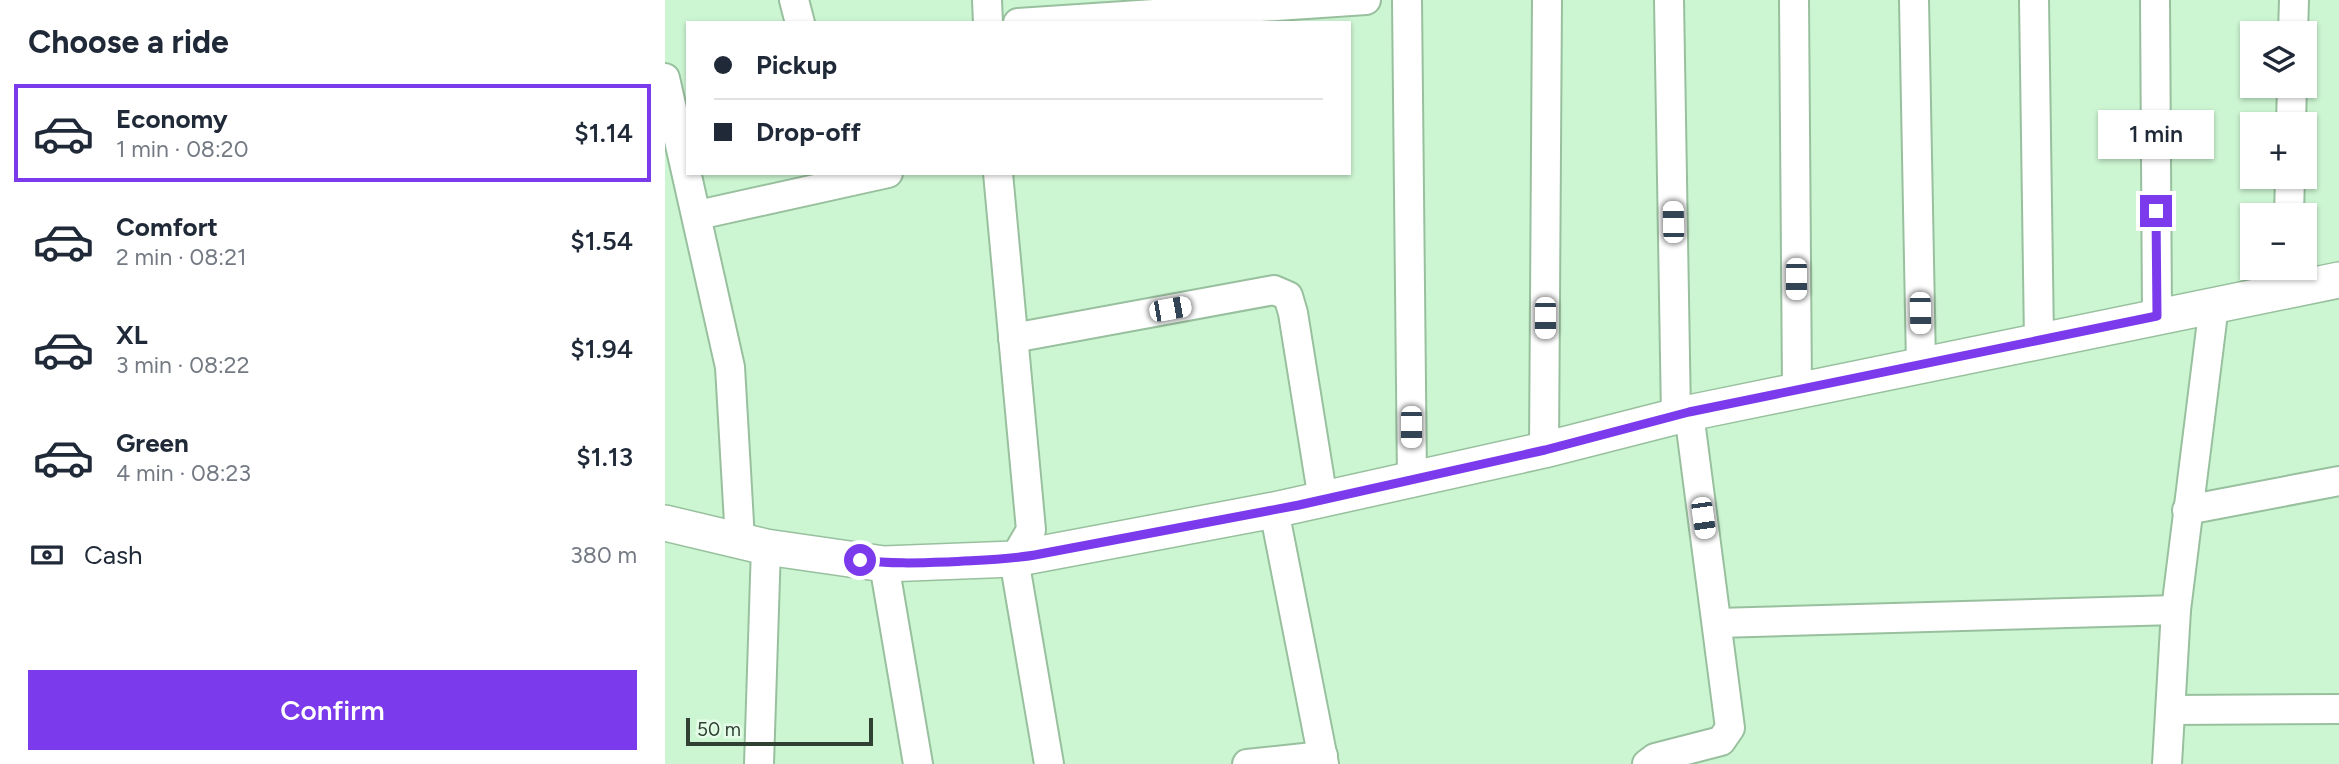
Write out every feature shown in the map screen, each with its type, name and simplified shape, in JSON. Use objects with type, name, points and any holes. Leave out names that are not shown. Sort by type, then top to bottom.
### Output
[{"type":"street","points":[[794,0],[799,21]]},
{"type":"street","points":[[987,0],[988,21]]},
{"type":"street","points":[[1047,21],[1366,0]]},
{"type":"street","points":[[1407,0],[1412,480]]},
{"type":"street","points":[[1545,450],[1547,0]]},
{"type":"street","points":[[1647,764],[1655,758],[1721,741],[1730,728],[1717,623],[1683,414],[1669,0]]},
{"type":"street","points":[[1794,0],[1797,390]]},
{"type":"street","points":[[1914,0],[1921,365]]},
{"type":"street","points":[[2034,0],[2039,341]]},
{"type":"street","points":[[2155,0],[2157,316]]},
{"type":"street","points":[[2293,21],[2294,0]]},
{"type":"street","points":[[686,72],[665,77],[686,165]]},
{"type":"street","points":[[688,175],[730,367],[753,543],[759,764]]},
{"type":"street","points":[[698,215],[879,175]]},
{"type":"street","points":[[998,175],[1031,530],[1014,559],[1049,764]]},
{"type":"street","points":[[665,523],[753,543],[884,564],[1014,559],[1323,500],[1545,450],[1683,414],[2214,305],[2285,280]]},
{"type":"street","points":[[2317,280],[2339,280]]},
{"type":"street","points":[[1013,338],[1274,290],[1288,296],[1323,500]]},
{"type":"street","points":[[2167,764],[2176,610],[2214,305]]},
{"type":"street","points":[[2187,510],[2339,481]]},
{"type":"street","points":[[1247,764],[1323,760],[1274,510]]},
{"type":"street","points":[[884,564],[918,764]]},
{"type":"street","points":[[1717,623],[2176,610]]},
{"type":"street","points":[[2171,710],[2339,709]]},
{"type":"route","points":[[860,560],[884,564],[1014,559],[1299,505],[1545,450],[1689,412],[2157,316],[2156,211]]}]
